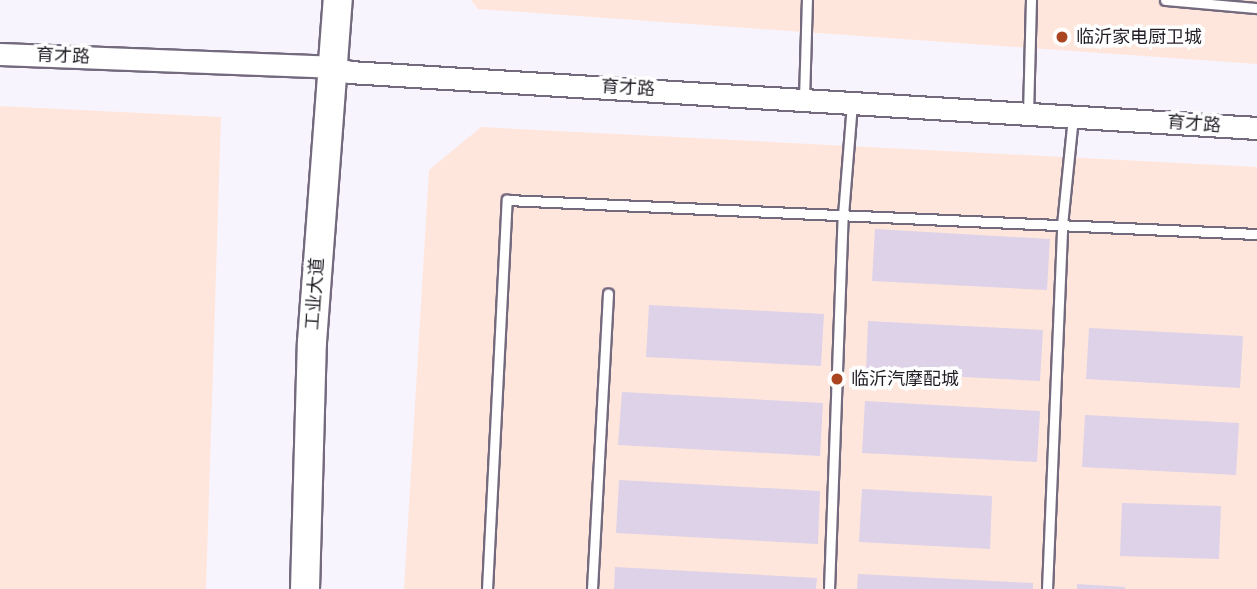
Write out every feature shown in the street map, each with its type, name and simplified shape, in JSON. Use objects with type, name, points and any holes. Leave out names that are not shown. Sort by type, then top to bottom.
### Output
[{"type":"main road","name":"工业大道","points":[[322,589],[340,70],[338,0]]},
{"type":"main road","name":"工业大道","points":[[305,589],[312,342],[340,70],[355,0]]},
{"type":"street","name":"育才路","points":[[0,54],[340,70],[1257,128]]},
{"type":"lane","points":[[804,99],[807,0]]},
{"type":"lane","points":[[1028,114],[1031,0]]},
{"type":"lane","points":[[1165,0],[1227,2],[1257,8]]},
{"type":"lane","points":[[829,589],[843,215],[852,102]]},
{"type":"lane","points":[[1047,589],[1062,225],[1073,116]]},
{"type":"lane","points":[[487,589],[507,200],[1257,234]]},
{"type":"lane","points":[[592,589],[608,293]]},
{"type":"shaded area","name":"临沂家电厨卫城","points":[[471,0],[1257,0],[1257,64],[478,9]]},
{"type":"shaded area","points":[[0,106],[221,117],[206,589],[0,589]]},
{"type":"shaded area","name":"临沂汽摩配城","points":[[481,127],[1257,167],[1257,589],[404,589],[429,170]]},
{"type":"building","points":[[875,229],[1050,239],[1047,290],[872,281]]},
{"type":"building","points":[[649,305],[824,314],[821,366],[646,357]]},
{"type":"building","points":[[868,321],[1043,330],[1040,381],[866,372]]},
{"type":"building","points":[[1089,328],[1243,336],[1240,388],[1086,379]]},
{"type":"building","points":[[622,392],[823,403],[820,456],[618,445]]},
{"type":"building","points":[[865,401],[1040,411],[1037,462],[862,453]]},
{"type":"building","points":[[1085,415],[1239,423],[1236,475],[1082,467]]},
{"type":"building","points":[[619,480],[820,491],[818,544],[616,533]]},
{"type":"building","points":[[862,489],[992,496],[990,549],[859,542]]},
{"type":"building","points":[[1122,503],[1221,506],[1219,559],[1120,556]]},
{"type":"building","points":[[615,567],[817,578],[816,589],[614,589]]},
{"type":"building","points":[[858,574],[1033,583],[1033,589],[857,589]]},
{"type":"building","points":[[1077,584],[1125,587],[1125,589],[1077,589]]},
{"type":"place","name":"临沂家电厨卫城","points":[[1062,37]]},
{"type":"place","name":"临沂汽摩配城","points":[[837,379]]}]
